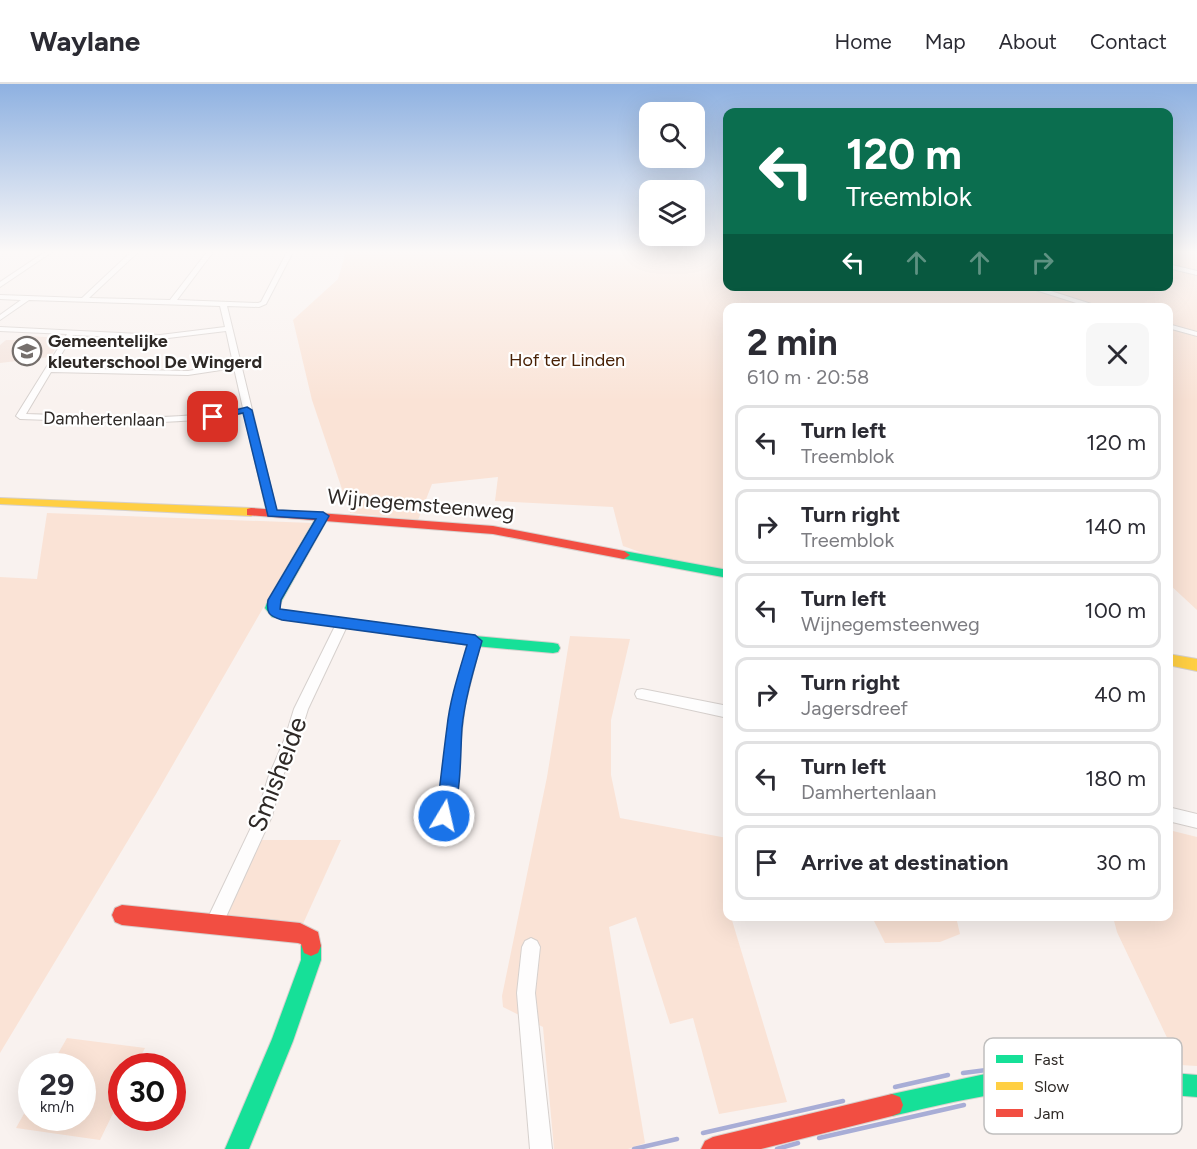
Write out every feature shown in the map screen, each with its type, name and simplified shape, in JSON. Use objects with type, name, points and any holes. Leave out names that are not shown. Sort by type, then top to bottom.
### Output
[{"type":"street","points":[[0,318],[21,302]]},
{"type":"street","points":[[159,302],[276,306]]},
{"type":"street","points":[[223,305],[272,513]]},
{"type":"street","points":[[1173,327],[1197,334]]},
{"type":"street","points":[[0,329],[160,337],[228,329]]},
{"type":"street","name":"Damhertenlaan","points":[[71,333],[20,416],[165,421],[202,418],[247,410]]},
{"type":"street","points":[[48,370],[188,373],[236,365]]},
{"type":"street","name":"Wijnegemsteenweg","points":[[0,501],[323,516],[513,533],[723,573]]},
{"type":"street","points":[[323,516],[275,600],[273,611],[282,615],[342,624],[475,641],[554,648]]},
{"type":"street","name":"Smisheide","points":[[214,924],[264,816],[299,715],[342,624]]},
{"type":"street","points":[[444,816],[461,689],[475,641]]},
{"type":"street","points":[[1173,660],[1197,665]]},
{"type":"street","points":[[642,694],[723,711]]},
{"type":"street","points":[[1173,815],[1197,821]]},
{"type":"street","points":[[122,915],[307,935],[312,947],[310,960],[282,1041],[237,1149]]},
{"type":"street","points":[[531,946],[526,993],[541,1149]]},
{"type":"street","points":[[714,1149],[959,1089],[984,1085]]},
{"type":"street","points":[[1182,1085],[1197,1086]]},
{"type":"shaded area","name":"Gemeentelijke kleuterschool De Wingerd","points":[[27,336],[62,338],[50,357],[0,363],[0,345],[6,340],[20,340]]},
{"type":"green space","name":"Hof ter Linden","points":[[313,302],[1197,302],[1197,610],[1173,588],[1173,303],[723,303],[723,570],[657,558],[623,546],[613,507],[495,501],[498,477],[432,484],[418,520],[350,513],[312,400],[293,320]]},
{"type":"green space","points":[[47,513],[312,523],[156,794],[0,1053],[0,577],[37,579]]},
{"type":"green space","points":[[570,636],[630,639],[611,720],[611,775],[620,818],[723,837],[723,921],[732,921],[787,1102],[719,1114],[693,1018],[670,1024],[636,917],[609,927],[645,1143],[628,1149],[554,1149],[543,1027],[503,1007],[502,996],[547,777]]},
{"type":"green space","points":[[1173,831],[1197,837],[1197,1066],[1182,1065],[1182,1038],[1167,1038],[1117,932],[1114,921],[1173,921]]},
{"type":"green space","points":[[258,840],[341,840],[302,926],[226,915]]},
{"type":"green space","points":[[874,921],[957,921],[960,934],[940,942],[885,943]]},
{"type":"green space","points":[[67,1038],[145,1048],[142,1053],[108,1053],[108,1124],[100,1140],[37,1131],[96,1131],[96,1053],[58,1053]]},
{"type":"waterway","points":[[963,1073],[984,1070]]},
{"type":"waterway","points":[[895,1087],[948,1075]]},
{"type":"waterway","points":[[703,1133],[843,1101]]},
{"type":"waterway","points":[[819,1138],[964,1105]]},
{"type":"waterway","points":[[634,1149],[677,1139]]},
{"type":"waterway","points":[[777,1149],[798,1143]]},
{"type":"traffic: fast","points":[[323,516],[275,600],[272,608],[277,614],[475,641],[553,648]]},
{"type":"traffic: fast","points":[[624,555],[723,573]]},
{"type":"traffic: fast","points":[[237,1149],[282,1041],[311,960],[311,946]]},
{"type":"traffic: fast","points":[[892,1105],[984,1085]]},
{"type":"traffic: fast","points":[[1182,1085],[1197,1086]]},
{"type":"traffic: slow","points":[[0,501],[251,512]]},
{"type":"traffic: slow","points":[[1173,660],[1197,665]]},
{"type":"traffic: jam","points":[[251,512],[493,530],[624,555]]},
{"type":"traffic: jam","points":[[122,915],[300,933],[311,939],[311,946]]},
{"type":"traffic: jam","points":[[713,1149],[892,1105]]},
{"type":"place","name":"Gemeentelijke kleuterschool De Wingerd","points":[[27,351]]},
{"type":"route","points":[[213,417],[247,410],[272,513],[323,516],[272,605],[273,611],[282,615],[342,624],[475,641],[461,689],[444,816]]}]
